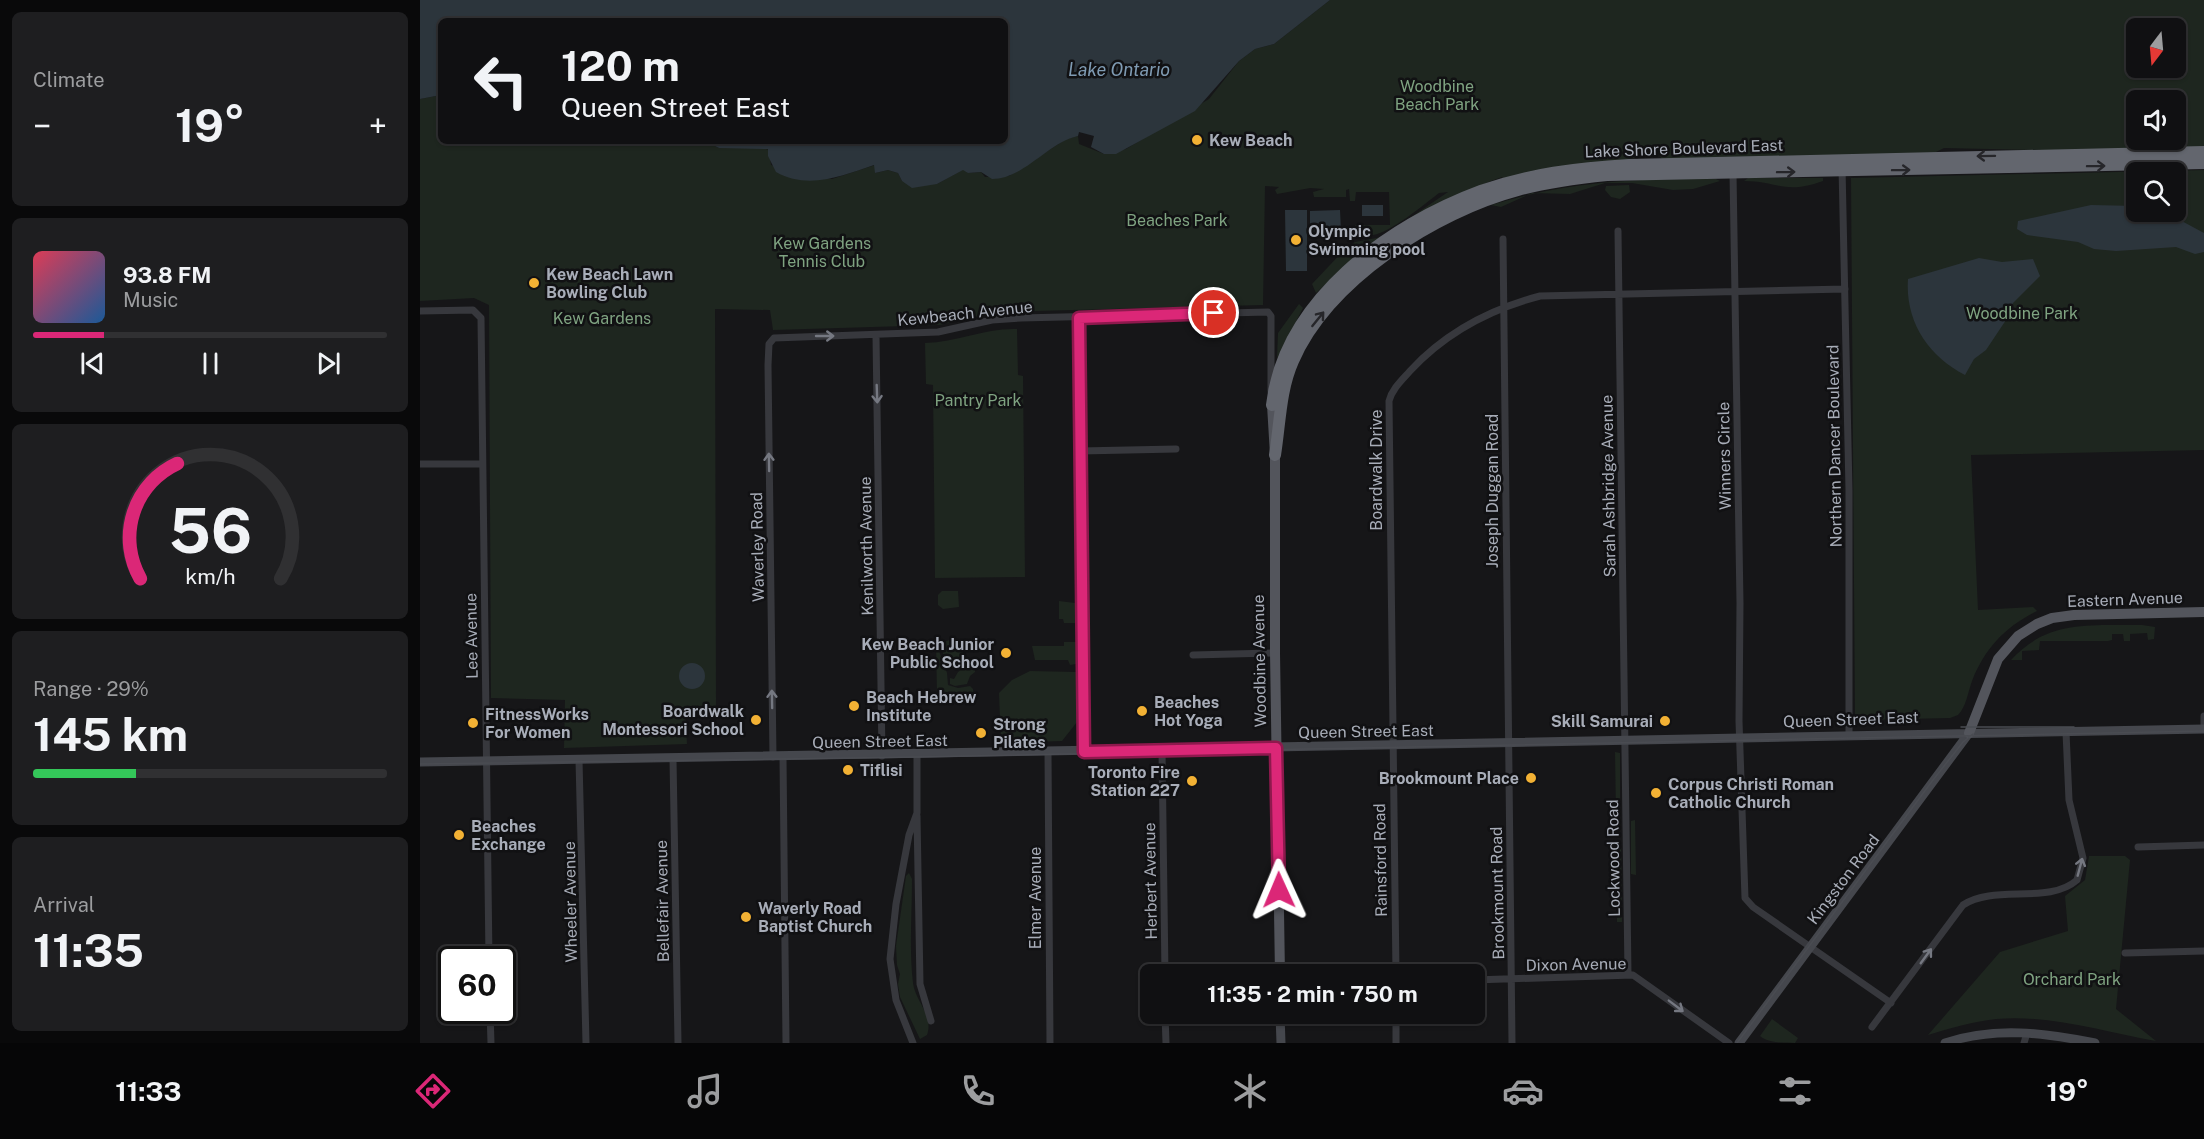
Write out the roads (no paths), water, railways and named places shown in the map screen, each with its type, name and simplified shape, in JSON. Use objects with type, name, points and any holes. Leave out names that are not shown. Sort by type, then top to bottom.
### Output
[{"type":"highway","name":"Lake Shore Boulevard East","points":[[1284,389],[1292,364],[1309,330],[1340,294],[1394,249],[1463,210],[1517,190],[1575,178],[1607,175],[1733,173],[1842,165],[2204,152]]},
{"type":"highway","name":"Lake Shore Boulevard East","points":[[1272,405],[1281,361],[1302,322],[1331,287],[1389,240],[1459,201],[1532,177],[1585,168],[2204,163]]},
{"type":"highway","name":"Woodbine Avenue","points":[[1275,455],[1284,389]]},
{"type":"main road","name":"Woodbine Avenue","points":[[1272,405],[1275,455],[1275,653],[1280,964]]},
{"type":"main road","name":"Eastern Avenue","points":[[1969,733],[1998,659],[2011,642],[2030,627],[2052,618],[2067,616],[2204,612]]},
{"type":"main road","name":"Queen Street East","points":[[420,762],[882,756],[1624,741],[1849,733],[2066,732],[2204,728]]},
{"type":"main road","name":"Kingston Road","points":[[1739,1043],[1969,733]]},
{"type":"main road","points":[[1280,1024],[1281,1043]]},
{"type":"main road","points":[[1945,1043],[1985,1034],[2026,1033],[2089,1042]]},
{"type":"street","name":"Northern Dancer Boulevard","points":[[1842,165],[1849,733]]},
{"type":"street","name":"Winners Circle","points":[[1733,173],[1740,738],[1745,898],[1753,907],[1811,946]]},
{"type":"street","name":"Sarah Ashbridge Avenue","points":[[1618,231],[1624,741]]},
{"type":"street","name":"Joseph Duggan Road","points":[[1503,239],[1509,743]]},
{"type":"street","name":"Boardwalk Drive","points":[[1392,745],[1389,401],[1398,384],[1445,339],[1463,327],[1511,304],[1549,295],[1845,289]]},
{"type":"street","name":"Lee Avenue","points":[[420,311],[473,310],[481,318],[489,946]]},
{"type":"street","name":"Woodbine Avenue","points":[[1268,312],[1271,316],[1272,405]]},
{"type":"street","name":"Kewbeach Avenue","points":[[774,338],[938,333],[1011,319],[1268,312]]},
{"type":"street","points":[[1079,318],[1084,752]]},
{"type":"street","name":"Kenilworth Avenue","points":[[876,336],[882,756]]},
{"type":"street","name":"Waverley Road","points":[[774,338],[769,344],[768,365],[786,1043]]},
{"type":"street","points":[[1080,451],[1176,449]]},
{"type":"street","points":[[420,464],[482,464]]},
{"type":"street","points":[[1193,655],[1275,653]]},
{"type":"street","points":[[2204,717],[2204,728]]},
{"type":"street","points":[[1872,1027],[1963,905],[1971,899],[2061,889],[2077,880],[2083,858],[2069,800],[2066,732]]},
{"type":"street","name":"Lockwood Road","points":[[1624,741],[1628,974]]},
{"type":"street","name":"Brookmount Road","points":[[1509,743],[1512,1043]]},
{"type":"street","name":"Rainsford Road","points":[[1392,745],[1395,964]]},
{"type":"street","name":"Herbert Avenue","points":[[1162,750],[1165,964]]},
{"type":"street","name":"Elmer Avenue","points":[[1048,752],[1050,1043]]},
{"type":"street","points":[[917,755],[920,984],[931,1021]]},
{"type":"street","name":"Bellefair Avenue","points":[[673,759],[678,1043]]},
{"type":"street","name":"Wheeler Avenue","points":[[579,760],[586,1043]]},
{"type":"street","points":[[913,1043],[896,1000],[890,959],[898,893],[909,835],[917,813]]},
{"type":"street","points":[[2138,847],[2204,846]]},
{"type":"street","points":[[1811,946],[1891,1003]]},
{"type":"street","points":[[2125,953],[2204,951]]},
{"type":"street","name":"Dixon Avenue","points":[[1485,980],[1628,974],[1637,977],[1729,1043]]},
{"type":"street","points":[[490,1024],[490,1043]]},
{"type":"street","points":[[1165,1024],[1166,1043]]},
{"type":"street","points":[[1396,1024],[1396,1043]]},
{"type":"street","points":[[2024,1043],[2026,1033]]},
{"type":"water","name":"Lake Ontario","points":[[420,0],[1330,0],[1274,44],[1255,49],[1239,61],[1195,111],[1116,154],[1104,154],[1091,147],[1094,136],[1079,132],[1078,136],[1056,146],[1015,173],[1004,177],[992,179],[981,172],[968,173],[963,170],[937,184],[912,188],[902,181],[898,173],[888,170],[875,173],[874,165],[837,177],[813,181],[800,180],[776,172],[768,156],[768,149],[719,148],[711,144],[1008,144],[1008,18],[438,18],[438,96],[420,99]]},
{"type":"water","points":[[1362,205],[1383,205],[1383,216],[1362,216]]},
{"type":"water","points":[[2091,205],[2126,206],[2126,222],[2184,222],[2204,233],[2204,252],[2195,254],[2176,247],[2116,251],[2094,249],[2078,242],[2027,235],[2017,229],[2018,221]]},
{"type":"water","name":"Olympic Swimming pool","points":[[1285,210],[1307,210],[1307,271],[1286,271]]},
{"type":"water","points":[[1340,210],[1341,231],[1310,232],[1310,211]]},
{"type":"water","points":[[1979,258],[2002,262],[2033,259],[2040,276],[2013,303],[2008,317],[1986,350],[1974,359],[1965,375],[1940,358],[1922,336],[1910,309],[1908,279]]},
{"type":"water","points":[[692,663],[701,667],[705,676],[701,685],[692,689],[683,685],[679,676],[683,667]]},
{"type":"tram line","points":[[1961,727],[2074,727]]},
{"type":"tram line","points":[[420,764],[917,757],[2204,731]]},
{"type":"tram line","points":[[1737,1043],[1933,780],[1963,742],[1973,734]]},
{"type":"place","name":"Kew Beach","points":[[1197,140]]},
{"type":"place","name":"Olympic Swimming pool","points":[[1296,240]]},
{"type":"place","name":"Kew Beach Lawn Bowling Club","points":[[534,283]]},
{"type":"place","name":"Kew Beach Junior Public School","points":[[1006,653]]},
{"type":"place","name":"Beach Hebrew Institute","points":[[854,706]]},
{"type":"place","name":"Beaches Hot Yoga","points":[[1142,711]]},
{"type":"place","name":"Boardwalk Montessori School","points":[[756,720]]},
{"type":"place","name":"Skill Samurai","points":[[1665,721]]},
{"type":"place","name":"FitnessWorks For Women","points":[[473,723]]},
{"type":"place","name":"Strong Pilates","points":[[981,733]]},
{"type":"place","name":"Tiflisi","points":[[848,770]]},
{"type":"place","name":"Brookmount Place","points":[[1531,778]]},
{"type":"place","name":"Toronto Fire Station 227","points":[[1192,781]]},
{"type":"place","name":"Corpus Christi Roman Catholic Church","points":[[1656,793]]},
{"type":"place","name":"Beaches Exchange","points":[[459,835]]},
{"type":"place","name":"Waverly Road Baptist Church","points":[[746,917]]},
{"type":"park label","name":"Woodbine Beach Park","points":[[1437,95]]},
{"type":"park label","name":"Beaches Park","points":[[1177,220]]},
{"type":"park label","name":"Kew Gardens Tennis Club","points":[[822,252]]},
{"type":"park label","name":"Woodbine Park","points":[[2022,313]]},
{"type":"park label","name":"Kew Gardens","points":[[602,318]]},
{"type":"park label","name":"Pantry Park","points":[[978,400]]},
{"type":"park label","name":"Orchard Park","points":[[2072,979]]}]
